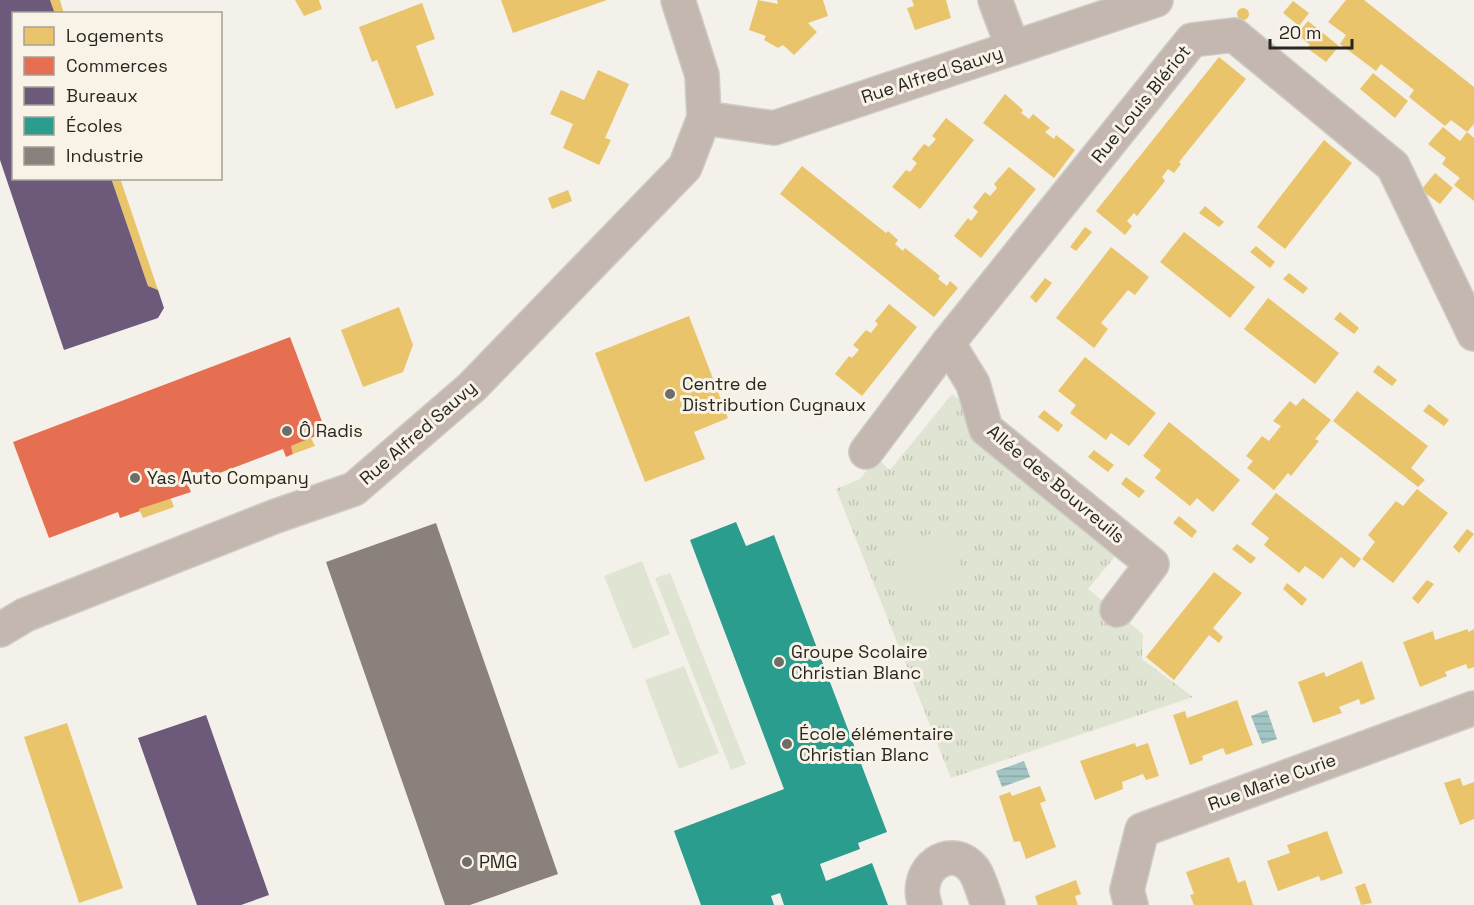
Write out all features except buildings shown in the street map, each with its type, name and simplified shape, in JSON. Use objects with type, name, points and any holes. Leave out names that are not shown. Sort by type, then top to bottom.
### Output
[{"type":"street","name":"Rue Alfred Sauvy","points":[[0,630],[25,615],[276,516],[354,489],[472,387],[684,167],[704,118],[702,75],[678,0]]},
{"type":"street","points":[[995,0],[1013,48]]},
{"type":"street","name":"Rue Alfred Sauvy","points":[[704,118],[774,128],[1156,0]]},
{"type":"street","name":"Rue Louis Blériot","points":[[866,452],[948,343],[1192,40],[1234,35],[1393,166],[1474,334]]},
{"type":"street","name":"Allée des Bouvreuils","points":[[948,343],[973,384],[986,429],[1152,564],[1117,610]]},
{"type":"street","name":"Rue Marie Curie","points":[[1131,905],[1127,890],[1142,830],[1474,708]]},
{"type":"street","points":[[925,905],[921,890],[922,879],[938,861],[948,858],[966,863],[974,870],[988,905]]},
{"type":"green space","points":[[952,394],[967,406],[1117,554],[1088,589],[1143,634],[1142,659],[1193,697],[951,778],[836,489],[860,479],[876,458],[890,470]]},
{"type":"green space","points":[[947,527],[968,586],[912,607],[891,550]]},
{"type":"green space","points":[[642,561],[670,634],[633,649],[604,576]]},
{"type":"green space","points":[[670,573],[746,764],[731,770],[655,578]]},
{"type":"green space","points":[[684,666],[719,753],[679,769],[645,680]]},
{"type":"water","points":[[1267,710],[1277,739],[1262,744],[1251,716]]},
{"type":"water","points":[[1024,761],[1030,777],[1002,787],[996,771]]},
{"type":"place","name":"Centre de Distribution Cugnaux","points":[[670,394]]},
{"type":"place","name":"Ô Radis","points":[[287,431]]},
{"type":"place","name":"Yas Auto Company","points":[[135,478]]},
{"type":"place","name":"Groupe Scolaire Christian Blanc","points":[[779,662]]},
{"type":"place","name":"École élémentaire Christian Blanc","points":[[787,744]]},
{"type":"place","name":"PMG","points":[[467,862]]}]
